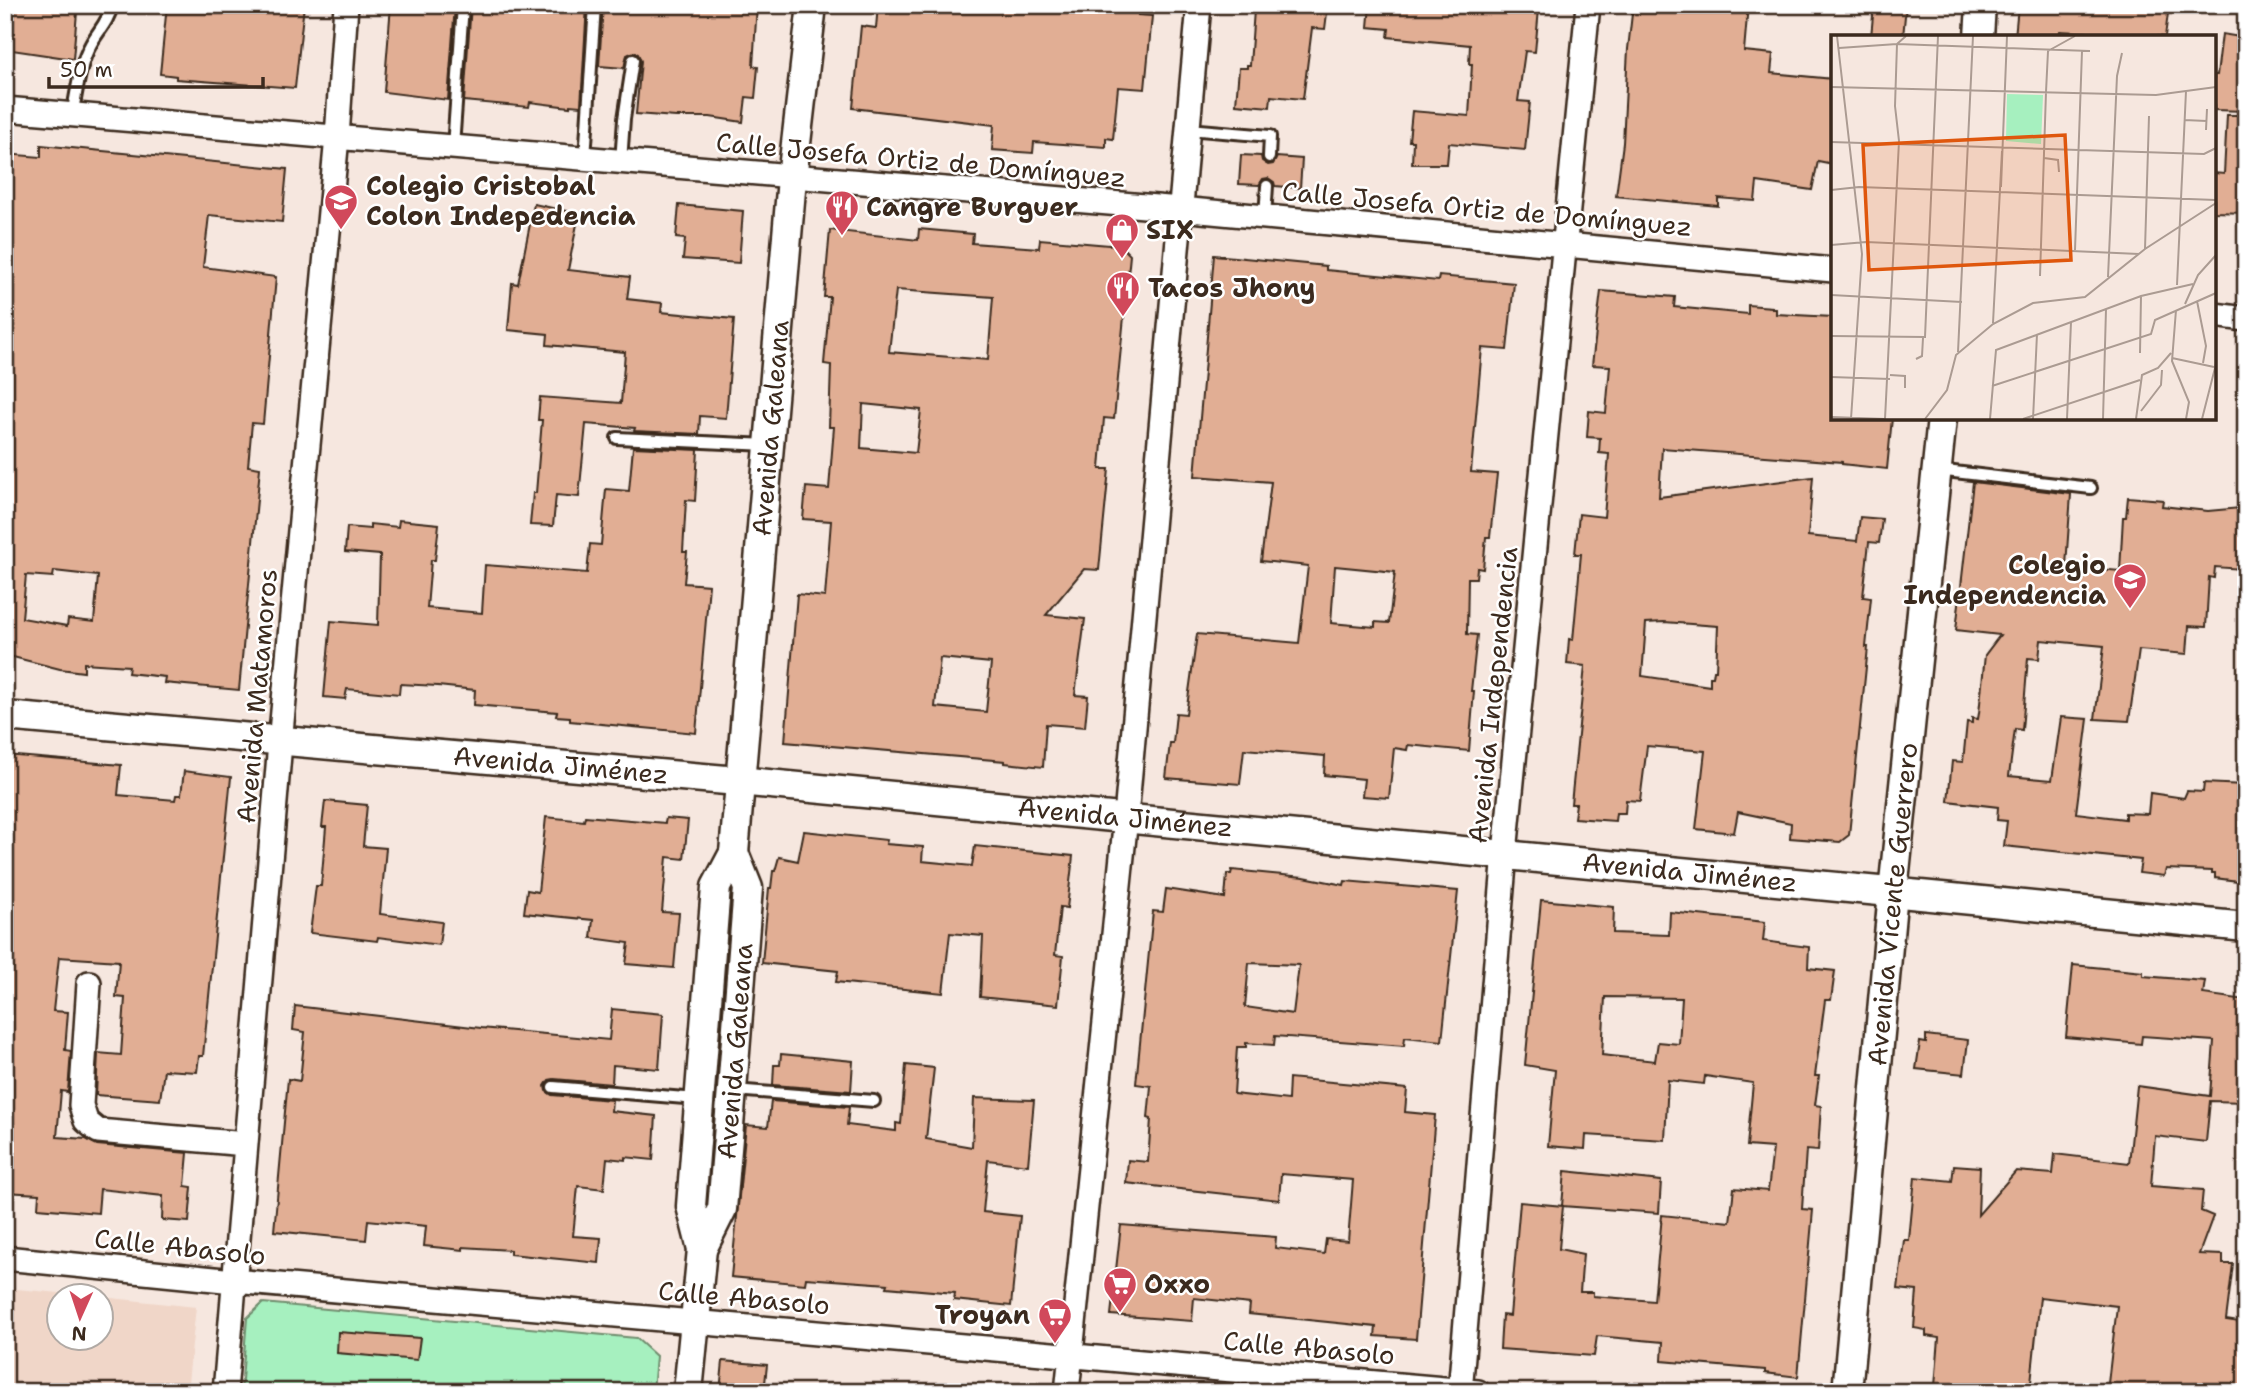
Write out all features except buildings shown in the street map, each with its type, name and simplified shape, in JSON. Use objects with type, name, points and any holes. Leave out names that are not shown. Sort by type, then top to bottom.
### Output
[{"type":"street","name":"Avenida Matamoros","points":[[225,1392],[280,743],[337,137],[346,5]]},
{"type":"street","name":"Avenida Galeana","points":[[688,1392],[702,1249],[691,1206],[716,887],[734,853],[792,178],[812,5]]},
{"type":"street","points":[[1068,1392],[1126,817],[1199,5]]},
{"type":"street","name":"Avenida Independencia","points":[[1466,1391],[1505,853],[1588,5]]},
{"type":"street","points":[[1979,35],[1981,5]]},
{"type":"street","name":"Calle Josefa Ortiz de Domínguez","points":[[5,109],[1180,209],[1831,270]]},
{"type":"street","points":[[2216,315],[2246,319]]},
{"type":"street","name":"Avenida Vicente Guerrero","points":[[1847,1392],[1893,892],[1942,420]]},
{"type":"street","name":"Avenida Jiménez","points":[[5,716],[280,743],[740,781],[1126,817],[2246,927]]},
{"type":"street","name":"Avenida Galeana","points":[[702,1249],[722,1209],[732,1090],[748,888],[734,853]]},
{"type":"street","points":[[89,983],[80,1105],[86,1121],[98,1131],[246,1144]]},
{"type":"street","name":"Calle Abasolo","points":[[5,1258],[234,1281],[1071,1354],[1299,1383],[1466,1391]]},
{"type":"lane","points":[[72,115],[90,45],[104,25],[113,5]]},
{"type":"lane","points":[[453,148],[463,5]]},
{"type":"lane","points":[[585,159],[595,5]]},
{"type":"lane","points":[[621,162],[633,60]]},
{"type":"lane","points":[[1188,129],[1270,136],[1269,157]]},
{"type":"lane","points":[[1265,217],[1267,186]]},
{"type":"lane","points":[[617,438],[769,445]]},
{"type":"lane","points":[[1937,470],[2091,488]]},
{"type":"lane","points":[[554,1087],[699,1099]]},
{"type":"lane","points":[[732,1090],[874,1101]]},
{"type":"shaded area","points":[[5,1288],[46,1292],[46,1352],[116,1352],[116,1298],[196,1307],[187,1392],[5,1392]]},
{"type":"green space","points":[[263,1303],[636,1338],[656,1356],[653,1392],[241,1392],[247,1318]]},
{"type":"place","name":"Colegio Cristobal Colon Indepedencia","points":[[341,231]]},
{"type":"place","name":"Cangre Burguer","points":[[842,237]]},
{"type":"place","name":"SIX","points":[[1122,260]]},
{"type":"place","name":"Tacos Jhony","points":[[1123,318]]},
{"type":"place","name":"Colegio Independencia","points":[[2130,610]]},
{"type":"place","name":"Oxxo","points":[[1120,1314]]},
{"type":"place","name":"Troyan","points":[[1055,1345]]}]
